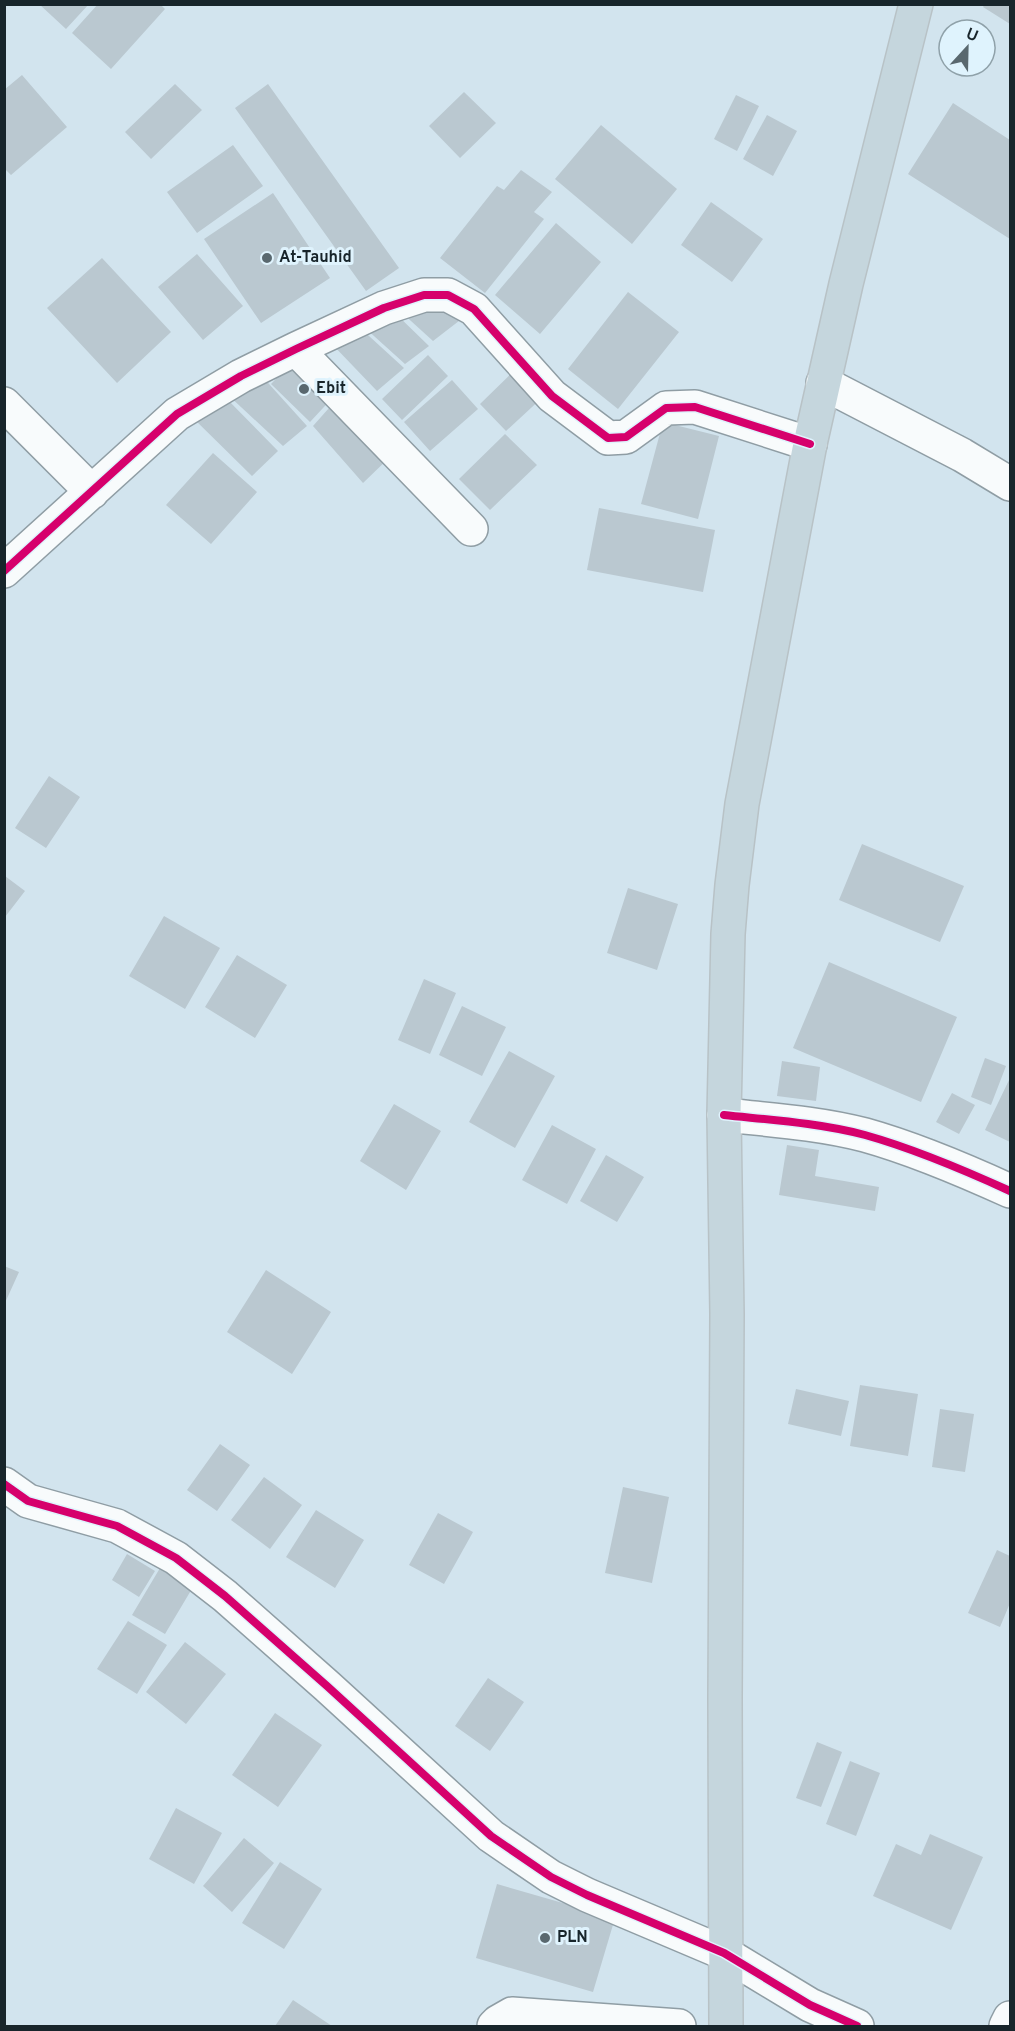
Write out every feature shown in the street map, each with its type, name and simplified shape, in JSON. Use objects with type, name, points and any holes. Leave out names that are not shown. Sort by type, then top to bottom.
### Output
[{"type":"highway","points":[[726,2026],[724,1953],[727,1314],[724,1115],[728,933],[742,804],[810,444],[846,284],[916,4]]},
{"type":"street","points":[[4,571],[177,414],[241,376],[296,349],[384,308],[424,295],[447,295],[474,309],[552,396],[608,438],[626,437],[666,408],[695,407],[810,444]]},
{"type":"street","points":[[296,349],[471,529]]},
{"type":"street","points":[[824,383],[962,455],[1011,484]]},
{"type":"street","points":[[4,404],[92,492]]},
{"type":"street","points":[[724,1115],[821,1126],[865,1136],[951,1166],[1011,1191]]},
{"type":"street","points":[[4,1484],[28,1501],[117,1526],[176,1558],[327,1686],[491,1836],[551,1877],[587,1895],[724,1953],[810,2005],[856,2026]]},
{"type":"street","points":[[494,2026],[512,2014],[678,2026]]},
{"type":"street","points":[[1006,2026],[1011,2018]]},
{"type":"building","points":[[39,4],[89,4],[66,29]]},
{"type":"building","points":[[98,4],[160,4],[165,9],[111,69],[72,33]]},
{"type":"building","points":[[985,4],[1010,4],[1010,24],[983,7]]},
{"type":"building","points":[[22,75],[67,127],[11,175],[4,168],[4,90]]},
{"type":"building","points":[[175,84],[202,110],[151,159],[125,132]]},
{"type":"building","points":[[268,84],[399,268],[366,291],[235,108]]},
{"type":"building","points":[[464,92],[496,123],[460,158],[429,126]]},
{"type":"building","points":[[736,95],[759,106],[737,151],[714,139]]},
{"type":"building","points":[[953,103],[1010,140],[1010,239],[908,174]]},
{"type":"building","points":[[767,115],[797,131],[773,176],[743,159]]},
{"type":"building","points":[[601,125],[677,189],[632,244],[555,179]]},
{"type":"building","points":[[233,145],[263,186],[197,233],[167,192]]},
{"type":"building","points":[[521,170],[552,192],[534,212],[544,219],[485,293],[440,258],[497,186],[504,190]]},
{"type":"building","name":"At-Tauhid","points":[[273,193],[330,278],[261,323],[204,239]]},
{"type":"building","points":[[711,202],[763,239],[732,282],[681,245]]},
{"type":"building","points":[[556,223],[601,262],[540,334],[495,295]]},
{"type":"building","points":[[197,254],[243,306],[203,340],[158,287]]},
{"type":"building","points":[[102,258],[171,332],[117,383],[47,308]]},
{"type":"building","points":[[628,292],[679,332],[618,409],[568,369]]},
{"type":"building","points":[[421,300],[468,314],[433,341],[400,311]]},
{"type":"building","points":[[393,311],[429,346],[405,364],[364,327]]},
{"type":"building","points":[[357,325],[404,368],[377,391],[330,342]]},
{"type":"building","points":[[428,355],[448,376],[402,420],[382,399]]},
{"type":"building","name":"Ebit","points":[[297,357],[336,394],[310,422],[271,384]]},
{"type":"building","points":[[518,367],[545,395],[506,431],[480,404]]},
{"type":"building","points":[[260,374],[307,426],[283,446],[227,394]]},
{"type":"building","points":[[452,380],[478,409],[430,451],[404,422]]},
{"type":"building","points":[[224,396],[278,451],[252,476],[191,416]]},
{"type":"building","points":[[337,399],[392,455],[363,483],[313,426]]},
{"type":"building","points":[[663,422],[719,436],[698,519],[641,504]]},
{"type":"building","points":[[505,434],[537,465],[490,510],[459,479]]},
{"type":"building","points":[[213,453],[257,492],[211,544],[166,505]]},
{"type":"building","points":[[599,508],[715,530],[703,592],[587,570]]},
{"type":"building","points":[[49,776],[80,797],[46,848],[15,828]]},
{"type":"building","points":[[862,844],[964,886],[940,942],[839,900]]},
{"type":"building","points":[[5,876],[25,891],[5,917]]},
{"type":"building","points":[[628,888],[678,904],[657,970],[607,953]]},
{"type":"building","points":[[164,916],[220,948],[185,1009],[129,976]]},
{"type":"building","points":[[237,955],[287,985],[255,1038],[205,1007]]},
{"type":"building","points":[[829,962],[957,1017],[921,1102],[793,1048]]},
{"type":"building","points":[[424,979],[456,993],[430,1054],[398,1040]]},
{"type":"building","points":[[462,1006],[506,1027],[482,1076],[439,1055]]},
{"type":"building","points":[[509,1051],[555,1076],[515,1148],[469,1122]]},
{"type":"building","points":[[985,1058],[1006,1066],[991,1105],[971,1097]]},
{"type":"building","points":[[782,1061],[820,1067],[816,1101],[777,1096]]},
{"type":"building","points":[[1010,1078],[1010,1142],[985,1130]]},
{"type":"building","points":[[952,1093],[975,1105],[959,1134],[936,1122]]},
{"type":"building","points":[[394,1104],[441,1131],[406,1190],[360,1161]]},
{"type":"building","points":[[552,1125],[596,1149],[567,1204],[522,1180]]},
{"type":"building","points":[[787,1145],[819,1150],[815,1176],[879,1187],[875,1211],[779,1195]]},
{"type":"building","points":[[606,1155],[644,1177],[617,1222],[580,1201]]},
{"type":"building","points":[[4,1266],[19,1272],[4,1305]]},
{"type":"building","points":[[266,1270],[331,1312],[292,1374],[227,1332]]},
{"type":"building","points":[[860,1385],[918,1394],[908,1456],[850,1446]]},
{"type":"building","points":[[796,1389],[849,1401],[841,1436],[788,1424]]},
{"type":"building","points":[[940,1409],[974,1414],[965,1472],[932,1467]]},
{"type":"building","points":[[220,1444],[250,1465],[217,1511],[187,1490]]},
{"type":"building","points":[[264,1477],[302,1505],[270,1549],[231,1520]]},
{"type":"building","points":[[623,1487],[669,1497],[652,1583],[605,1573]]},
{"type":"building","points":[[316,1510],[364,1540],[335,1588],[286,1557]]},
{"type":"building","points":[[438,1513],[473,1532],[444,1584],[409,1565]]},
{"type":"building","points":[[997,1550],[1010,1556],[1010,1603],[1000,1627],[968,1613]]},
{"type":"building","points":[[127,1554],[155,1571],[139,1597],[112,1580]]},
{"type":"building","points":[[163,1563],[196,1582],[165,1634],[132,1615]]},
{"type":"building","points":[[128,1621],[167,1645],[137,1694],[97,1669]]},
{"type":"building","points":[[185,1642],[226,1674],[186,1724],[146,1692]]},
{"type":"building","points":[[488,1678],[524,1702],[490,1751],[455,1726]]},
{"type":"building","points":[[275,1713],[322,1745],[278,1807],[232,1775]]},
{"type":"building","points":[[817,1742],[842,1752],[821,1807],[796,1798]]},
{"type":"building","points":[[850,1761],[880,1773],[856,1836],[826,1824]]},
{"type":"building","points":[[176,1808],[222,1833],[194,1884],[149,1859]]},
{"type":"building","points":[[930,1834],[983,1857],[951,1930],[873,1896],[896,1844],[921,1855]]},
{"type":"building","points":[[244,1838],[274,1863],[232,1912],[203,1886]]},
{"type":"building","points":[[280,1862],[322,1889],[284,1949],[242,1923]]},
{"type":"building","name":"PLN","points":[[497,1884],[615,1918],[593,1992],[476,1958]]},
{"type":"building","points":[[293,2000],[332,2026],[275,2026]]},
{"type":"cycle path","points":[[4,571],[177,414],[241,376],[296,349],[384,308],[424,295],[448,295],[474,309],[552,396],[608,438],[626,437],[666,408],[695,407],[810,444]]},
{"type":"cycle path","points":[[724,1115],[813,1125],[865,1135],[939,1160],[1010,1191]]},
{"type":"cycle path","points":[[4,1484],[28,1501],[117,1526],[176,1558],[225,1596],[327,1686],[491,1836],[551,1877],[587,1895],[724,1953],[810,2005],[857,2026]]},
{"type":"place","name":"At-Tauhid","points":[[267,258]]},
{"type":"place","name":"Ebit","points":[[304,389]]},
{"type":"place","name":"PLN","points":[[545,1938]]}]
